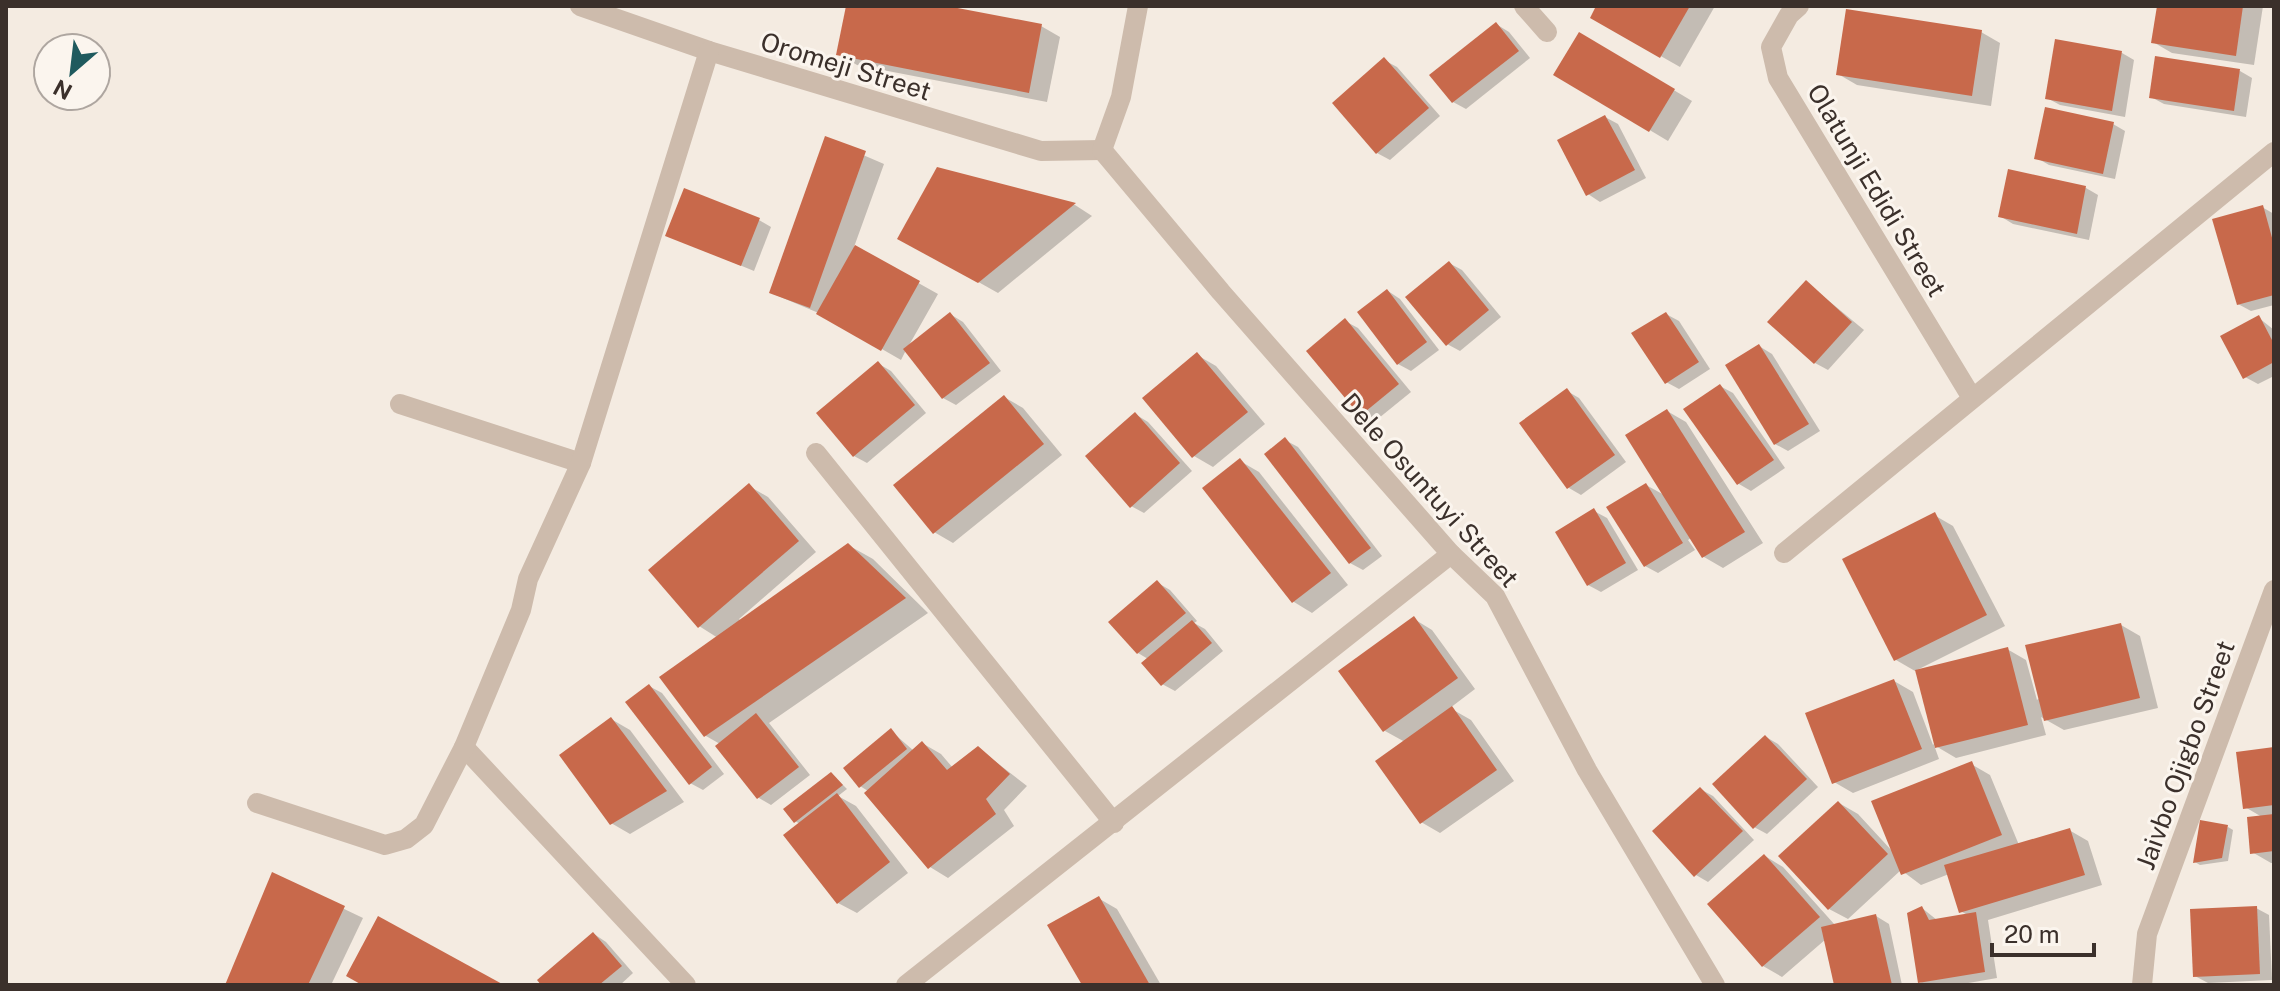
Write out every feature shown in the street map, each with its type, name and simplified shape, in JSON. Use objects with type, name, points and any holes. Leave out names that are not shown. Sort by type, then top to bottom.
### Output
[{"type":"street","name":"Oromeji Street","points":[[580,6],[709,51],[1041,151],[1102,150]]},
{"type":"street","points":[[1102,150],[1121,97],[1138,6]]},
{"type":"street","points":[[1524,6],[1547,32]]},
{"type":"street","name":"Olatunji Edidi Street","points":[[1799,6],[1789,15],[1771,47],[1778,78],[1972,398]]},
{"type":"street","points":[[257,803],[385,845],[406,839],[424,825],[464,747],[521,610],[528,579],[581,463],[709,51]]},
{"type":"street","name":"Dele Osuntuyi Street","points":[[1102,150],[1221,292],[1451,554],[1495,596],[1587,770],[1715,985]]},
{"type":"street","points":[[1784,553],[2274,152]]},
{"type":"street","points":[[400,404],[581,463]]},
{"type":"street","points":[[816,453],[1114,823]]},
{"type":"street","points":[[906,985],[1451,554]]},
{"type":"street","name":"Jaivbo Ojigbo Street","points":[[2142,985],[2147,934],[2274,590]]},
{"type":"street","points":[[464,747],[686,985]]},
{"type":"building","points":[[846,6],[947,6],[1042,24],[1029,93],[836,55]]},
{"type":"building","points":[[1596,6],[1690,6],[1660,58],[1590,18]]},
{"type":"building","points":[[2157,6],[2243,6],[2236,56],[2151,43]]},
{"type":"building","points":[[1846,9],[1982,30],[1972,96],[1836,75]]},
{"type":"building","points":[[1496,22],[1519,51],[1452,103],[1429,75]]},
{"type":"building","points":[[1579,32],[1675,89],[1649,132],[1553,75]]},
{"type":"building","points":[[2055,39],[2122,51],[2112,111],[2045,99]]},
{"type":"building","points":[[2155,56],[2240,69],[2234,111],[2149,98]]},
{"type":"building","points":[[1384,57],[1429,108],[1376,154],[1332,103]]},
{"type":"building","points":[[2045,107],[2114,122],[2103,174],[2034,159]]},
{"type":"building","points":[[1605,115],[1635,170],[1586,196],[1557,140]]},
{"type":"building","points":[[825,136],[866,151],[810,308],[769,293]]},
{"type":"building","points":[[937,167],[1076,203],[978,283],[897,239]]},
{"type":"building","points":[[2008,169],[2086,186],[2077,234],[1998,217]]},
{"type":"building","points":[[684,188],[760,218],[741,266],[665,236]]},
{"type":"building","points":[[2263,205],[2274,245],[2274,295],[2237,305],[2212,219]]},
{"type":"building","points":[[855,245],[920,281],[881,351],[816,314]]},
{"type":"building","points":[[1449,261],[1489,310],[1446,346],[1405,297]]},
{"type":"building","points":[[1806,280],[1852,322],[1814,364],[1767,322]]},
{"type":"building","points":[[1387,289],[1427,342],[1397,365],[1357,312]]},
{"type":"building","points":[[950,312],[990,363],[942,399],[903,349]]},
{"type":"building","points":[[1666,312],[1699,362],[1665,384],[1631,333]]},
{"type":"building","points":[[2259,315],[2274,344],[2274,362],[2243,379],[2220,336]]},
{"type":"building","points":[[1345,318],[1399,384],[1360,416],[1306,351]]},
{"type":"building","points":[[1759,344],[1809,424],[1774,445],[1725,365]]},
{"type":"building","points":[[1197,352],[1248,412],[1192,458],[1142,398]]},
{"type":"building","points":[[878,361],[915,405],[853,457],[816,413]]},
{"type":"building","points":[[1720,384],[1774,460],[1737,485],[1683,409]]},
{"type":"building","points":[[1567,388],[1615,455],[1567,489],[1519,423]]},
{"type":"building","points":[[1004,395],[1044,444],[933,534],[893,485]]},
{"type":"building","points":[[1667,409],[1745,532],[1702,558],[1625,435]]},
{"type":"building","points":[[1135,412],[1180,463],[1130,508],[1085,456]]},
{"type":"building","points":[[1285,437],[1371,548],[1349,564],[1264,454]]},
{"type":"building","points":[[1240,458],[1331,573],[1292,603],[1202,488]]},
{"type":"building","points":[[749,483],[799,541],[698,628],[648,570]]},
{"type":"building","points":[[1646,483],[1683,543],[1644,567],[1606,507]]},
{"type":"building","points":[[1594,508],[1626,563],[1587,586],[1555,532]]},
{"type":"building","points":[[1935,512],[1987,615],[1894,661],[1842,559]]},
{"type":"building","points":[[848,543],[906,598],[704,737],[659,677]]},
{"type":"building","points":[[1157,580],[1186,613],[1137,654],[1108,622]]},
{"type":"building","points":[[1414,616],[1458,678],[1383,732],[1338,671]]},
{"type":"building","points":[[1192,620],[1212,643],[1161,686],[1141,663]]},
{"type":"building","points":[[2121,623],[2140,698],[2044,721],[2025,645]]},
{"type":"building","points":[[2008,647],[2028,725],[1935,748],[1915,670]]},
{"type":"building","points":[[1894,679],[1922,749],[1832,784],[1805,713]]},
{"type":"building","points":[[649,684],[712,767],[689,785],[625,702]]},
{"type":"building","points":[[1452,706],[1497,770],[1420,824],[1375,761]]},
{"type":"building","points":[[756,713],[799,767],[757,799],[715,746]]},
{"type":"building","points":[[611,717],[667,791],[610,825],[559,755]]},
{"type":"building","points":[[891,728],[907,749],[859,788],[843,768]]},
{"type":"building","points":[[1765,735],[1807,779],[1753,829],[1712,784]]},
{"type":"building","points":[[922,741],[947,770],[978,746],[1010,774],[986,799],[996,814],[928,869],[864,793]]},
{"type":"building","points":[[2274,747],[2274,805],[2243,809],[2236,752]]},
{"type":"building","points":[[1972,761],[2002,835],[1901,875],[1871,801]]},
{"type":"building","points":[[831,772],[843,785],[794,823],[783,809]]},
{"type":"building","points":[[1700,787],[1743,831],[1694,877],[1652,831]]},
{"type":"building","points":[[837,793],[890,862],[837,904],[783,835]]},
{"type":"building","points":[[1838,801],[1888,854],[1828,910],[1778,856]]},
{"type":"building","points":[[2274,814],[2274,851],[2250,854],[2247,817]]},
{"type":"building","points":[[2200,820],[2228,825],[2222,858],[2193,863]]},
{"type":"building","points":[[2070,828],[2085,875],[1959,913],[1944,865]]},
{"type":"building","points":[[1764,854],[1820,917],[1762,967],[1707,904]]},
{"type":"building","points":[[272,872],[345,906],[308,985],[225,985]]},
{"type":"building","points":[[1099,896],[1150,985],[1082,985],[1047,925]]},
{"type":"building","points":[[1922,906],[1929,920],[1976,912],[1985,972],[1918,983],[1907,913]]},
{"type":"building","points":[[2257,906],[2260,974],[2193,977],[2190,909]]},
{"type":"building","points":[[1876,914],[1892,985],[1834,985],[1821,927]]},
{"type":"building","points":[[378,916],[504,985],[362,985],[346,976]]},
{"type":"building","points":[[593,932],[622,966],[599,985],[541,985],[537,980]]}]
